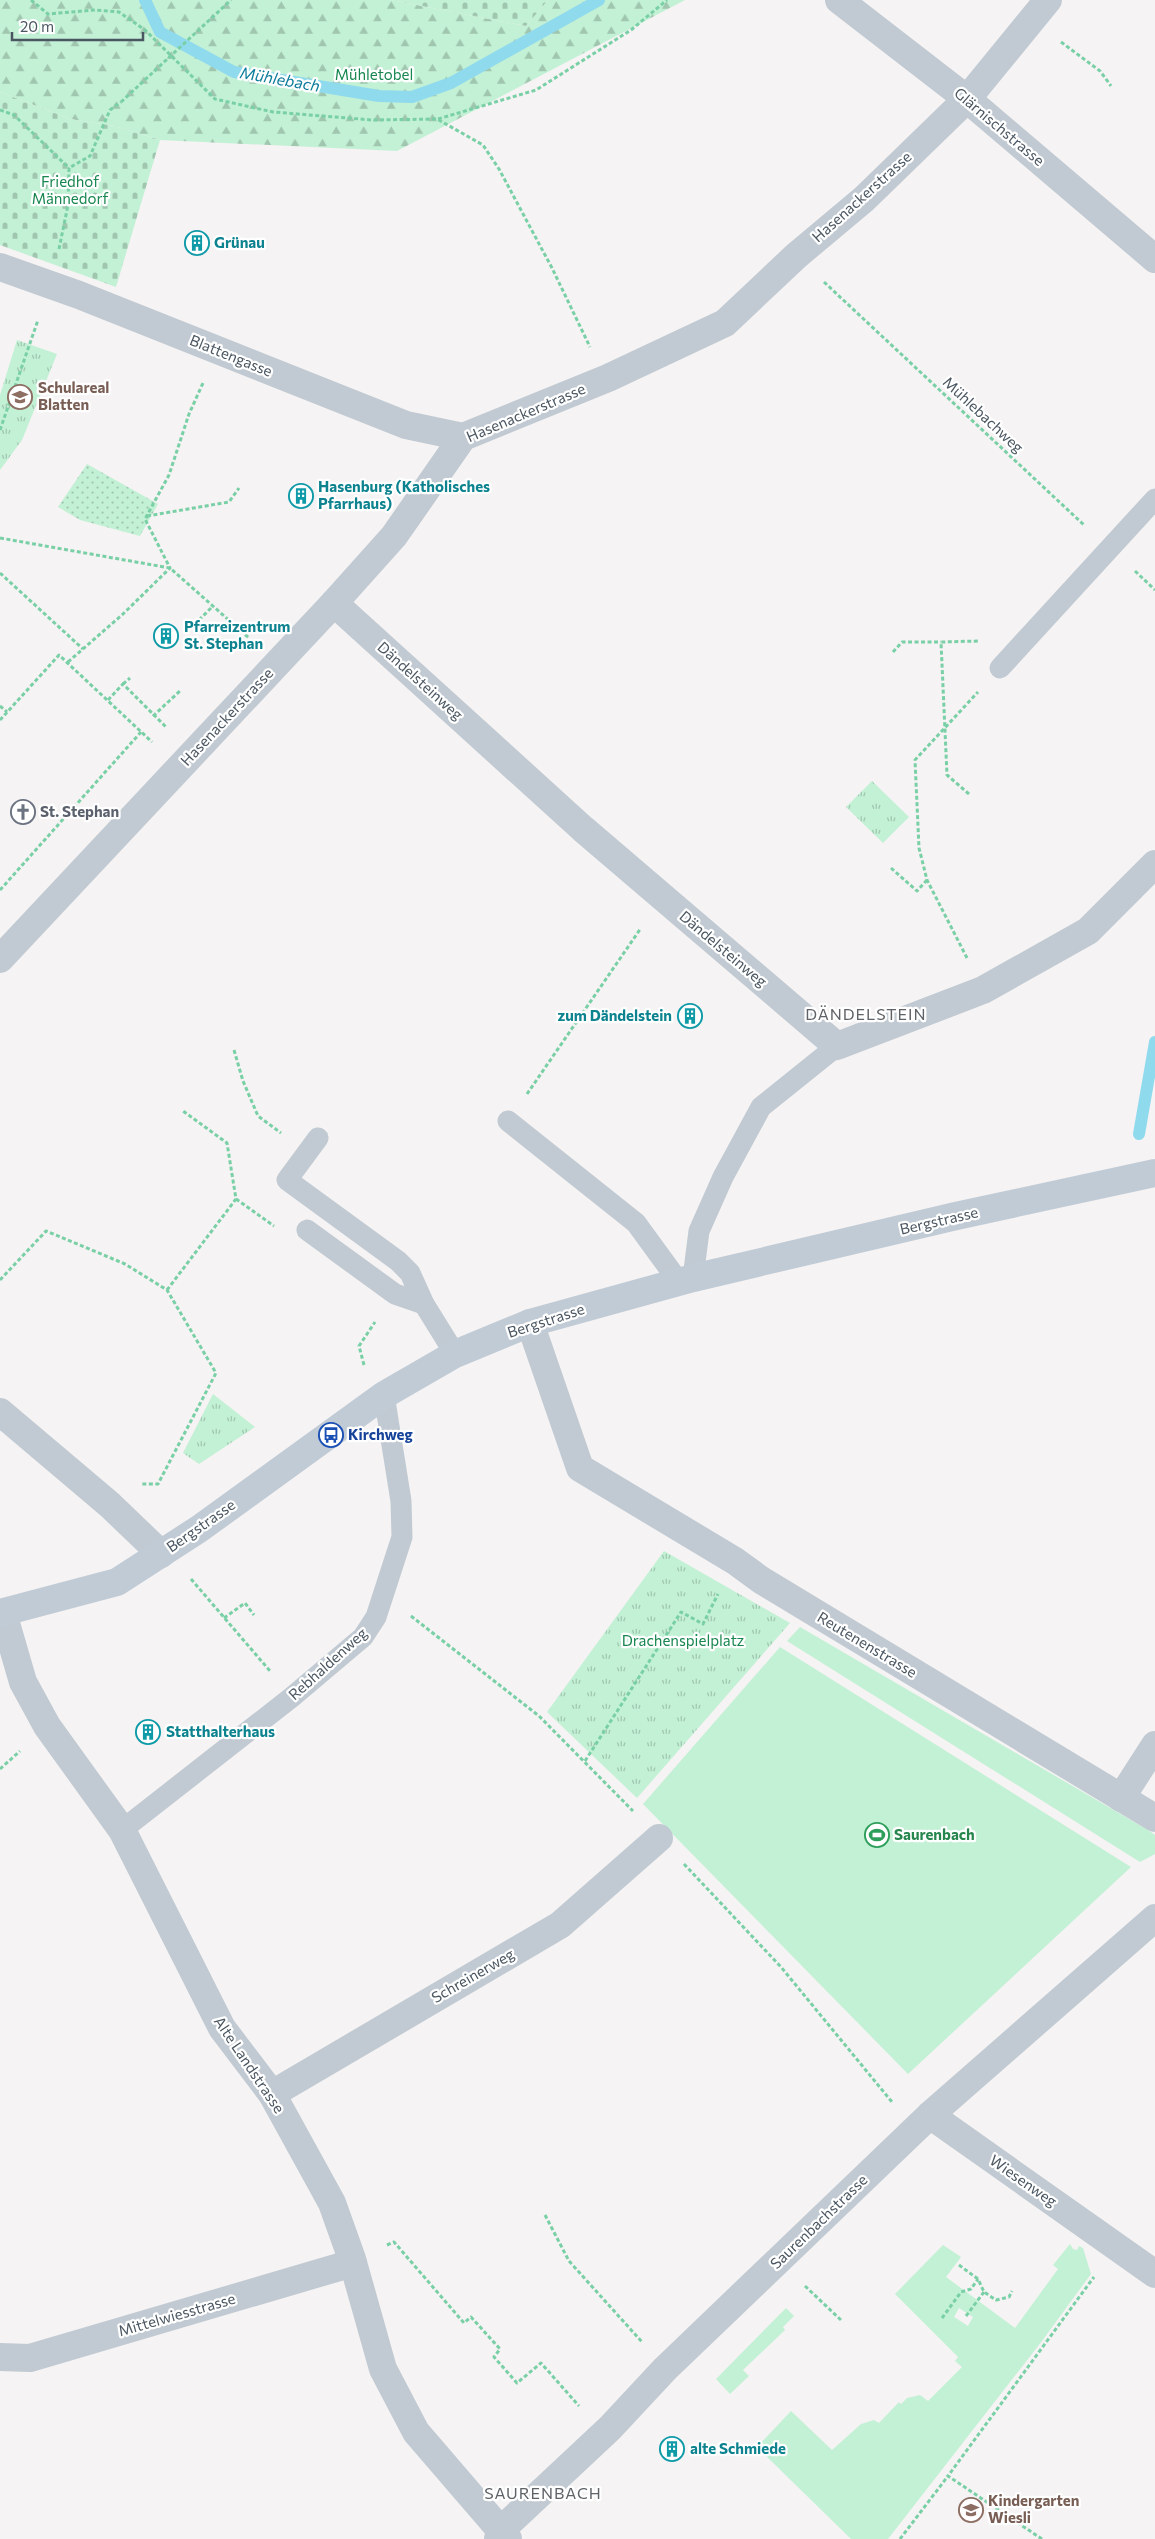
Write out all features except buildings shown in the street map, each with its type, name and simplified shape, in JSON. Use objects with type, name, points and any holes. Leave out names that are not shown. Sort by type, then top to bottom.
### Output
[{"type":"street","name":"Glärnischstrasse","points":[[839,0],[967,99],[1155,259]]},
{"type":"street","name":"Hasenackerstrasse","points":[[0,959],[334,603],[394,536],[463,437],[608,378],[725,323],[796,256],[864,199],[967,99],[1040,10]]},
{"type":"street","name":"Blattengasse","points":[[0,267],[50,284],[406,425],[463,437]]},
{"type":"street","name":"Dändelsteinweg","points":[[334,603],[583,829],[837,1046]]},
{"type":"street","points":[[837,1046],[983,990],[1088,931],[1155,864]]},
{"type":"street","name":"Bergstrasse","points":[[2,1613],[117,1582],[161,1554],[384,1395],[455,1354],[530,1323],[686,1280],[956,1216],[1155,1173]]},
{"type":"street","name":"Reutenenstrasse","points":[[530,1323],[580,1468],[735,1561],[786,1596],[1155,1818]]},
{"type":"street","points":[[0,1412],[110,1505],[161,1554]]},
{"type":"street","name":"Alte Landstrasse","points":[[2,1613],[23,1682],[47,1726],[122,1830],[222,2028],[272,2094],[332,2203],[352,2261],[383,2369],[416,2432],[502,2536]]},
{"type":"street","points":[[1121,1798],[1155,1745]]},
{"type":"street","name":"Schreinerweg","points":[[272,2094],[560,1925],[659,1838]]},
{"type":"street","name":"Saurenbachstrasse","points":[[502,2536],[665,2369],[930,2115],[1155,1918]]},
{"type":"street","name":"Wiesenweg","points":[[930,2115],[1155,2274]]},
{"type":"street","name":"Mittelwiesstrasse","points":[[0,2357],[30,2358],[352,2261]]},
{"type":"lane","points":[[1000,668],[1155,500]]},
{"type":"lane","points":[[686,1280],[699,1231],[723,1177],[761,1107],[837,1046]]},
{"type":"lane","points":[[508,1122],[636,1223],[686,1280]]},
{"type":"lane","points":[[313,1145],[287,1180],[398,1261],[410,1273],[424,1304],[455,1354]]},
{"type":"lane","points":[[307,1230],[395,1294],[424,1304]]},
{"type":"lane","name":"Rebhaldenweg","points":[[122,1830],[292,1697],[363,1636],[376,1617],[402,1538],[401,1501],[384,1395]]},
{"type":"path","points":[[31,0],[48,14],[95,10],[118,12],[145,30],[215,99],[273,112],[372,120],[438,119],[536,90],[632,30],[667,0]]},
{"type":"path","points":[[70,168],[90,156],[110,110],[231,0]]},
{"type":"path","points":[[1040,10],[1100,71],[1111,86]]},
{"type":"path","points":[[0,110],[14,115],[70,168],[68,205],[50,284],[0,430]]},
{"type":"path","points":[[438,119],[483,144],[499,168],[591,350]]},
{"type":"path","name":"Mühlebachweg","points":[[796,256],[1155,590]]},
{"type":"path","points":[[189,414],[169,475],[145,519],[170,568],[278,662]]},
{"type":"path","points":[[147,516],[229,502],[239,488]]},
{"type":"path","points":[[0,538],[170,568]]},
{"type":"path","points":[[68,662],[170,568]]},
{"type":"path","points":[[0,573],[83,649]]},
{"type":"path","points":[[199,620],[213,606]]},
{"type":"path","points":[[893,652],[902,642],[1027,639]]},
{"type":"path","points":[[942,642],[947,775],[969,794]]},
{"type":"path","points":[[0,720],[59,655],[180,767]]},
{"type":"path","points":[[983,990],[927,880],[919,848],[915,760],[1000,668]]},
{"type":"path","points":[[108,700],[130,678]]},
{"type":"path","points":[[123,684],[161,722]]},
{"type":"path","points":[[153,716],[181,690]]},
{"type":"path","points":[[0,706],[7,712]]},
{"type":"path","points":[[0,890],[141,732]]},
{"type":"path","points":[[891,868],[917,890],[927,880]]},
{"type":"path","points":[[508,1122],[662,896]]},
{"type":"path","points":[[234,1050],[242,1081],[258,1116],[313,1145]]},
{"type":"path","points":[[167,1290],[236,1199],[227,1143],[183,1111]]},
{"type":"path","points":[[0,1280],[46,1231],[126,1264],[167,1290],[216,1373],[158,1484],[139,1484]]},
{"type":"path","points":[[366,1371],[359,1346],[395,1294]]},
{"type":"path","points":[[585,1761],[680,1612],[703,1624],[735,1561]]},
{"type":"path","points":[[191,1579],[292,1697]]},
{"type":"path","points":[[224,1618],[244,1603],[254,1615]]},
{"type":"path","points":[[545,2215],[570,2261],[665,2369]]},
{"type":"path","points":[[352,2261],[394,2242],[464,2323],[471,2317],[500,2349],[494,2357],[517,2383],[541,2363],[603,2434]]},
{"type":"path","points":[[900,2539],[1116,2246]]},
{"type":"path","points":[[959,2264],[978,2279],[984,2292],[996,2300],[1009,2297],[1012,2292]]},
{"type":"path","points":[[942,2318],[961,2292],[971,2288],[978,2279]]},
{"type":"path","points":[[799,2280],[842,2321]]},
{"type":"path","points":[[966,2316],[984,2292]]},
{"type":"path","points":[[948,2476],[1042,2539]]},
{"type":"green space","name":"Mühletobel","points":[[0,0],[391,0],[526,26],[548,0],[685,0],[397,151],[160,140],[114,126],[70,119],[0,92]]},
{"type":"green space","points":[[391,0],[548,0],[526,26]]},
{"type":"green space","name":"Friedhof Männedorf","points":[[0,92],[70,119],[114,126],[160,140],[116,287],[0,245]]},
{"type":"green space","points":[[17,340],[57,354],[22,440],[0,470],[0,395]]},
{"type":"green space","points":[[87,464],[158,504],[140,536],[80,520],[58,507]]},
{"type":"green space","points":[[872,781],[909,817],[883,843],[846,807]]},
{"type":"green space","points":[[213,1394],[255,1427],[199,1464],[183,1453]]},
{"type":"green space","name":"Drachenspielplatz","points":[[664,1551],[790,1623],[637,1798],[547,1712]]},
{"type":"green space","points":[[800,1627],[1148,1830],[1155,1835],[1155,1854],[1140,1862],[787,1641]]},
{"type":"green space","name":"Saurenbach","points":[[780,1647],[1131,1867],[908,2074],[643,1804]]},
{"type":"green space","points":[[1070,2244],[1073,2249],[1077,2250],[1079,2246],[1083,2248],[1091,2274],[1042,2341],[888,2539],[851,2539],[757,2447],[791,2411],[832,2450],[861,2424],[874,2420],[879,2423],[899,2402],[901,2404],[907,2398],[920,2395],[928,2401],[962,2367],[955,2361],[958,2357],[895,2294],[943,2245],[961,2257],[946,2277],[1015,2328],[1058,2269],[1053,2265]],"holes":[[[959,2308],[973,2317],[968,2326],[954,2317]]]},
{"type":"green space","points":[[786,2308],[794,2316],[783,2327],[785,2330],[743,2370],[749,2376],[730,2394],[716,2379]]},
{"type":"waterway","name":"Mühlebach","points":[[145,0],[160,32],[234,72],[379,96],[412,97],[451,83],[599,0]]},
{"type":"waterway","name":"Saurenbach","points":[[1139,1134],[1155,1042]]},
{"type":"place","name":"Grünau","points":[[197,243]]},
{"type":"place","name":"Schulareal Blatten","points":[[20,397]]},
{"type":"place","name":"Hasenburg (Katholisches Pfarrhaus)","points":[[301,496]]},
{"type":"place","name":"Pfarreizentrum St. Stephan","points":[[166,636]]},
{"type":"place","name":"St. Stephan","points":[[23,812]]},
{"type":"place","name":"zum Dändelstein","points":[[690,1016]]},
{"type":"place","name":"Kirchweg","points":[[331,1435]]},
{"type":"place","name":"Statthalterhaus","points":[[148,1732]]},
{"type":"place","name":"Saurenbach","points":[[877,1835]]},
{"type":"place","name":"alte Schmiede","points":[[672,2449]]},
{"type":"place","name":"Kindergarten Wiesli","points":[[971,2510]]},
{"type":"district","name":"DÄNDELSTEIN","points":[[866,1014]]},
{"type":"district","name":"SAURENBACH","points":[[543,2493]]}]
